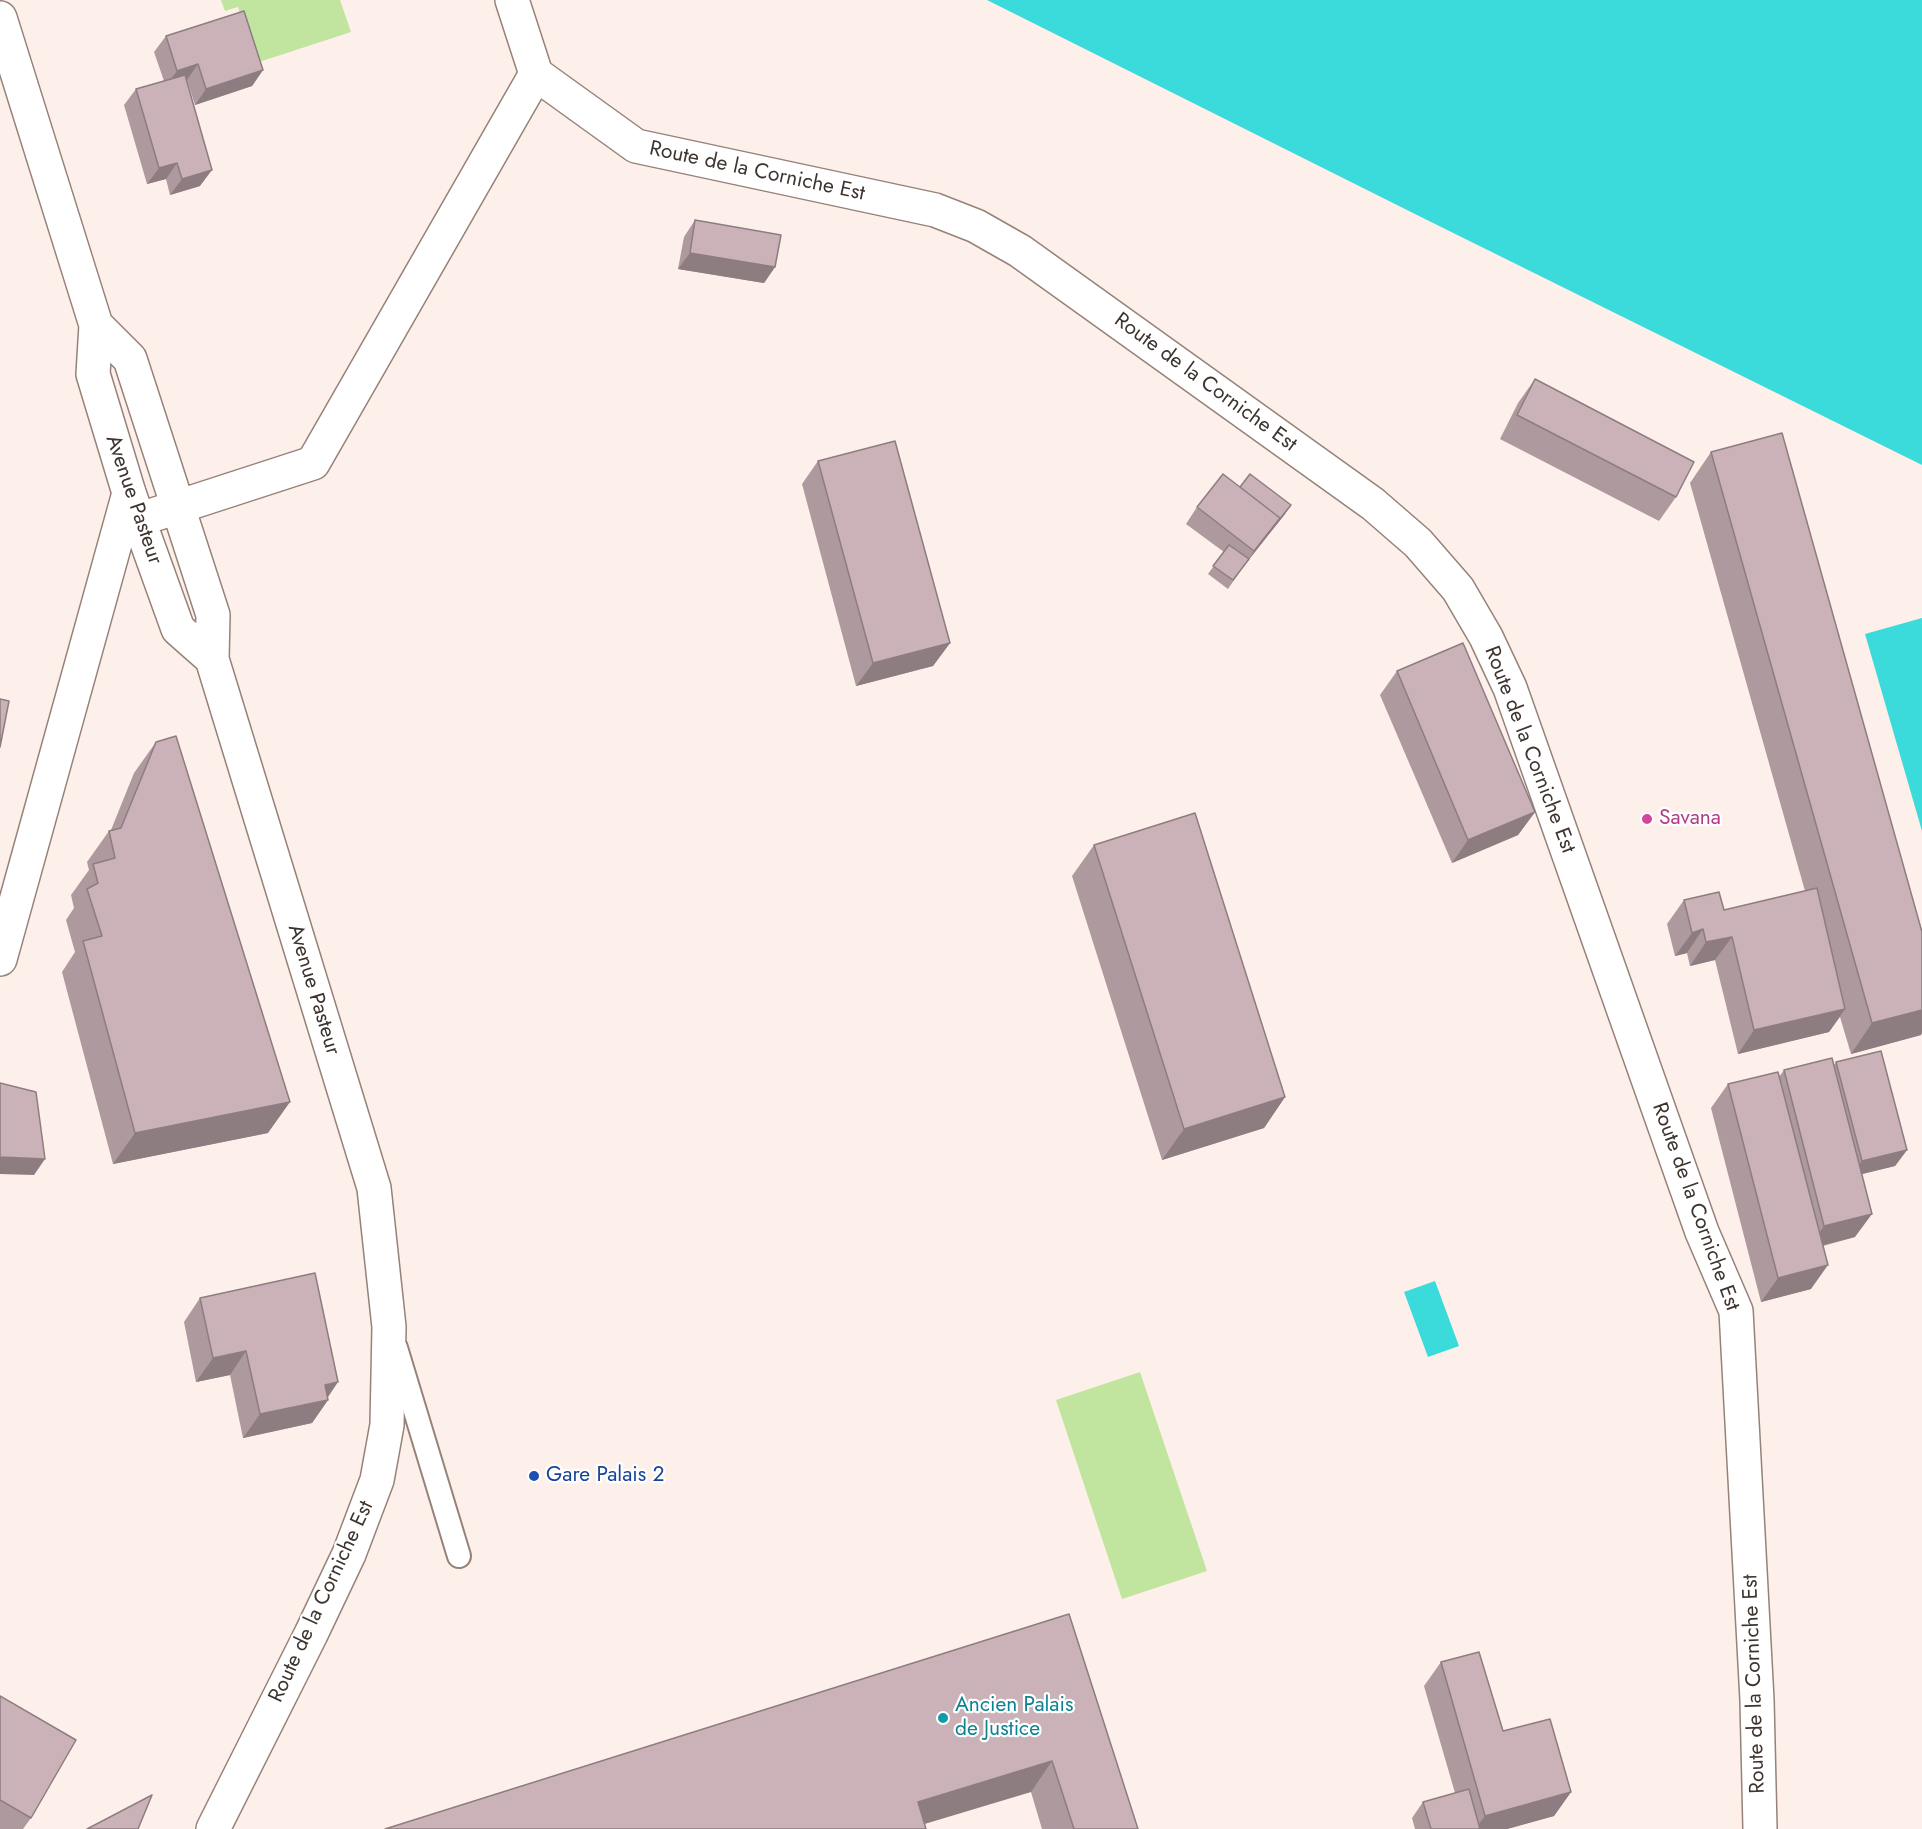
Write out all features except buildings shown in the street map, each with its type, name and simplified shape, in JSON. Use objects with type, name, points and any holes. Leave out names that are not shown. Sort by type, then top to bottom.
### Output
[{"type":"street","points":[[0,959],[134,507],[177,507],[313,463],[536,74],[512,0]]},
{"type":"street","name":"Avenue Pasteur","points":[[0,18],[96,325],[93,374],[134,507],[178,629],[212,659]]},
{"type":"street","name":"Route de la Corniche Est","points":[[536,74],[636,146],[935,210],[976,226],[1020,251],[1373,504],[1418,543],[1458,588],[1486,637],[1510,688],[1702,1232],[1736,1311],[1757,1700],[1760,1829]]},
{"type":"street","name":"Avenue Pasteur","points":[[96,325],[130,359],[213,615],[212,659],[374,1188],[390,1327]]},
{"type":"street","name":"Route de la Corniche Est","points":[[213,1829],[349,1554],[376,1480],[387,1425],[390,1327]]},
{"type":"lane","points":[[390,1327],[459,1556]]},
{"type":"green space","points":[[221,0],[340,0],[351,32],[256,63],[238,7],[225,11]]},
{"type":"green space","points":[[1140,1372],[1207,1571],[1122,1599],[1056,1400]]},
{"type":"water","points":[[987,0],[1922,0],[1922,465],[1421,217]]},
{"type":"water","points":[[1922,618],[1922,831],[1865,634]]},
{"type":"water","points":[[1435,1281],[1459,1346],[1428,1357],[1404,1292]]},
{"type":"place","name":"Savana","points":[[1647,819]]},
{"type":"place","name":"Gare Palais 2","points":[[534,1476]]},
{"type":"place","name":"Ancien Palais de Justice","points":[[943,1718]]}]
